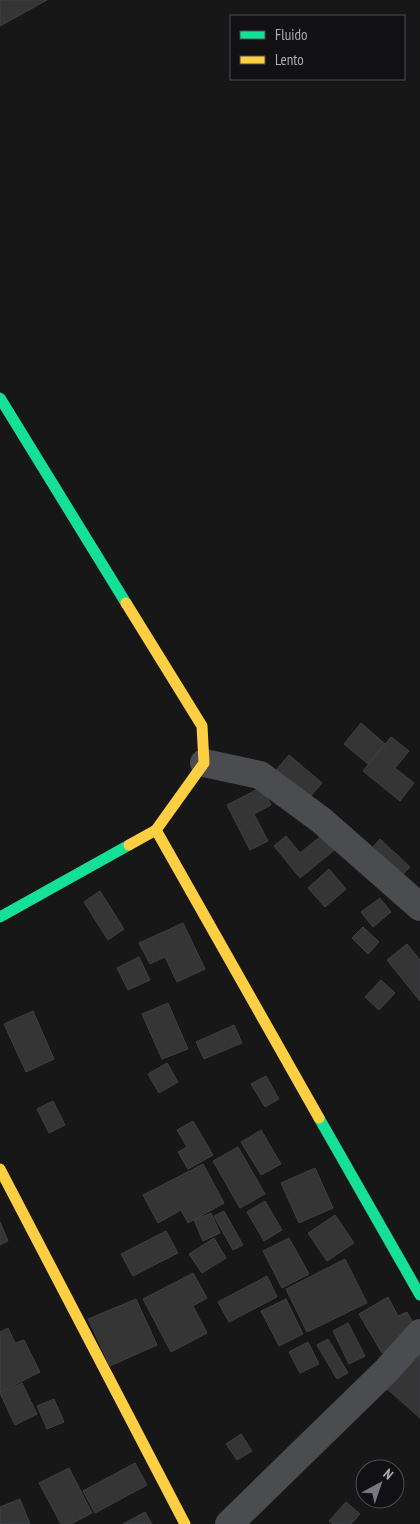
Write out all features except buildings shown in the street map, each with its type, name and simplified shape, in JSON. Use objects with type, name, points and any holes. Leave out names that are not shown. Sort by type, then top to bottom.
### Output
[{"type":"street","points":[[0,398],[202,726],[204,763],[156,830],[0,917]]},
{"type":"street","points":[[204,763],[260,775],[321,820],[420,907]]},
{"type":"street","points":[[156,830],[420,1295]]},
{"type":"street","points":[[0,1169],[185,1524]]},
{"type":"street","points":[[229,1524],[386,1371],[420,1333]]},
{"type":"traffic: fast","points":[[0,398],[126,603]]},
{"type":"traffic: fast","points":[[0,917],[129,845]]},
{"type":"traffic: fast","points":[[319,1118],[420,1295]]},
{"type":"traffic: slow","points":[[126,603],[202,726],[204,763],[156,830],[129,845]]},
{"type":"traffic: slow","points":[[156,830],[319,1118]]},
{"type":"traffic: slow","points":[[0,1169],[185,1524]]}]
